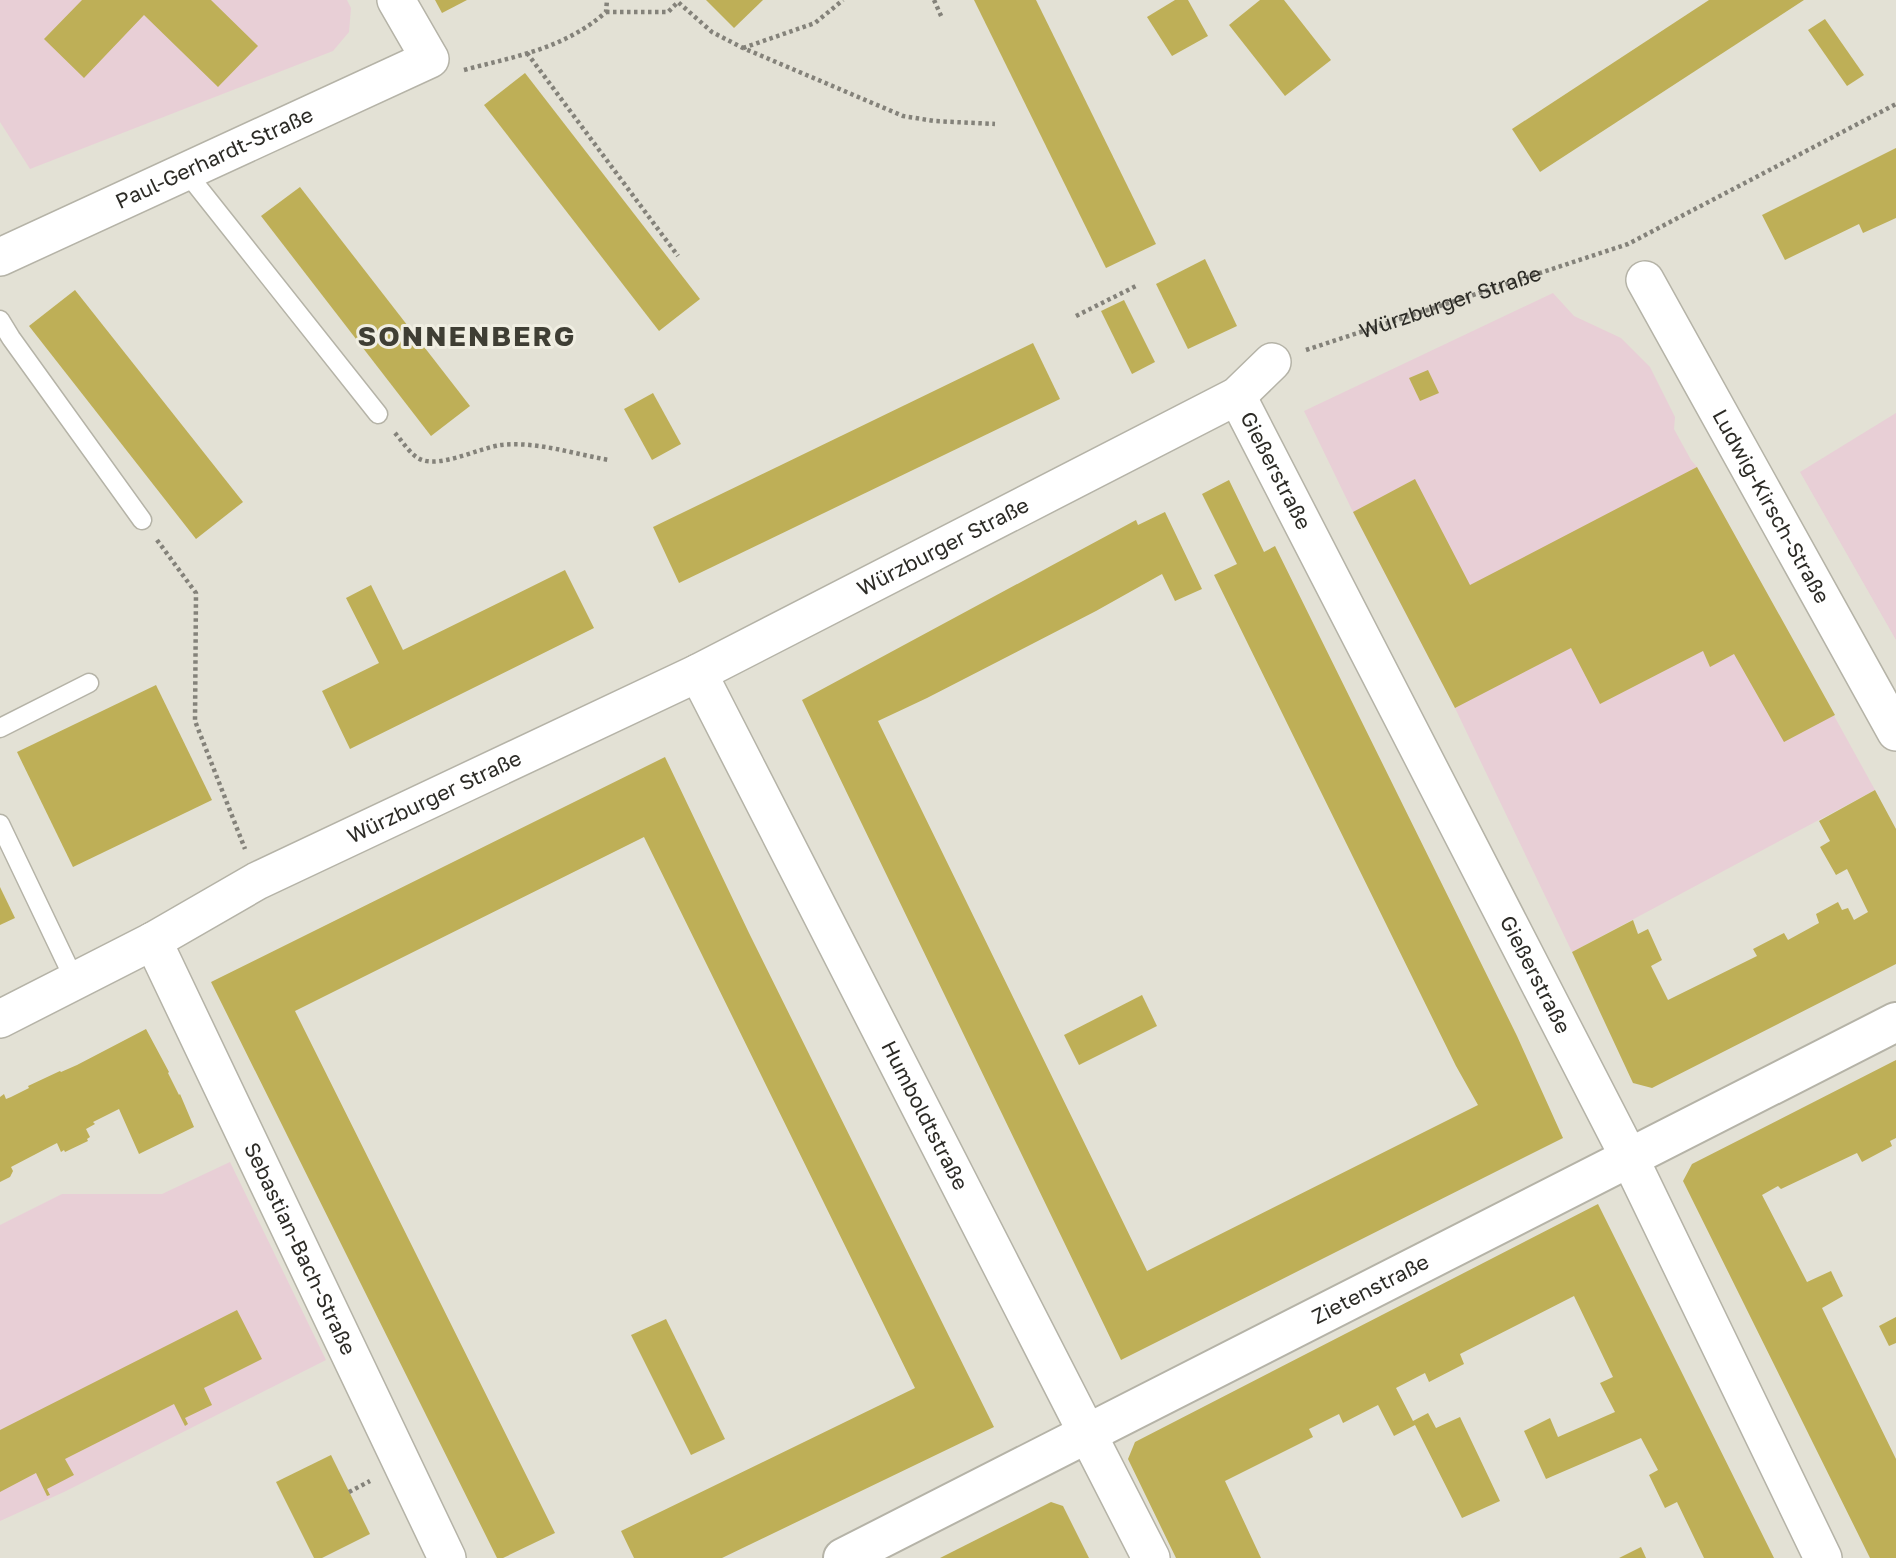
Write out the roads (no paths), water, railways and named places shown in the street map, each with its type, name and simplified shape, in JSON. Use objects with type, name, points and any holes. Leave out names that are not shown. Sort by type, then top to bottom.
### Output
[{"type":"street","name":"Paul-Gerhardt-Straße","points":[[0,257],[186,172],[445,65],[396,0]]},
{"type":"street","name":"Ludwig-Kirsch-Straße","points":[[1645,279],[1896,732]]},
{"type":"street","name":"Würzburger Straße","points":[[0,1019],[153,941],[257,881],[698,673],[1237,396],[1272,362]]},
{"type":"street","name":"Gießerstraße","points":[[1237,396],[1629,1157],[1823,1558]]},
{"type":"street","name":"Humboldtstraße","points":[[698,673],[1151,1558]]},
{"type":"street","name":"Sebastian-Bach-Straße","points":[[153,941],[447,1558]]},
{"type":"street","name":"Zietenstraße","points":[[843,1558],[1896,1022]]},
{"type":"lane","points":[[186,172],[378,414]]},
{"type":"lane","points":[[0,320],[142,520]]},
{"type":"lane","points":[[0,727],[89,683]]},
{"type":"lane","points":[[0,824],[75,981]]},
{"type":"district","name":"SONNENBERG","points":[[467,336]]}]
